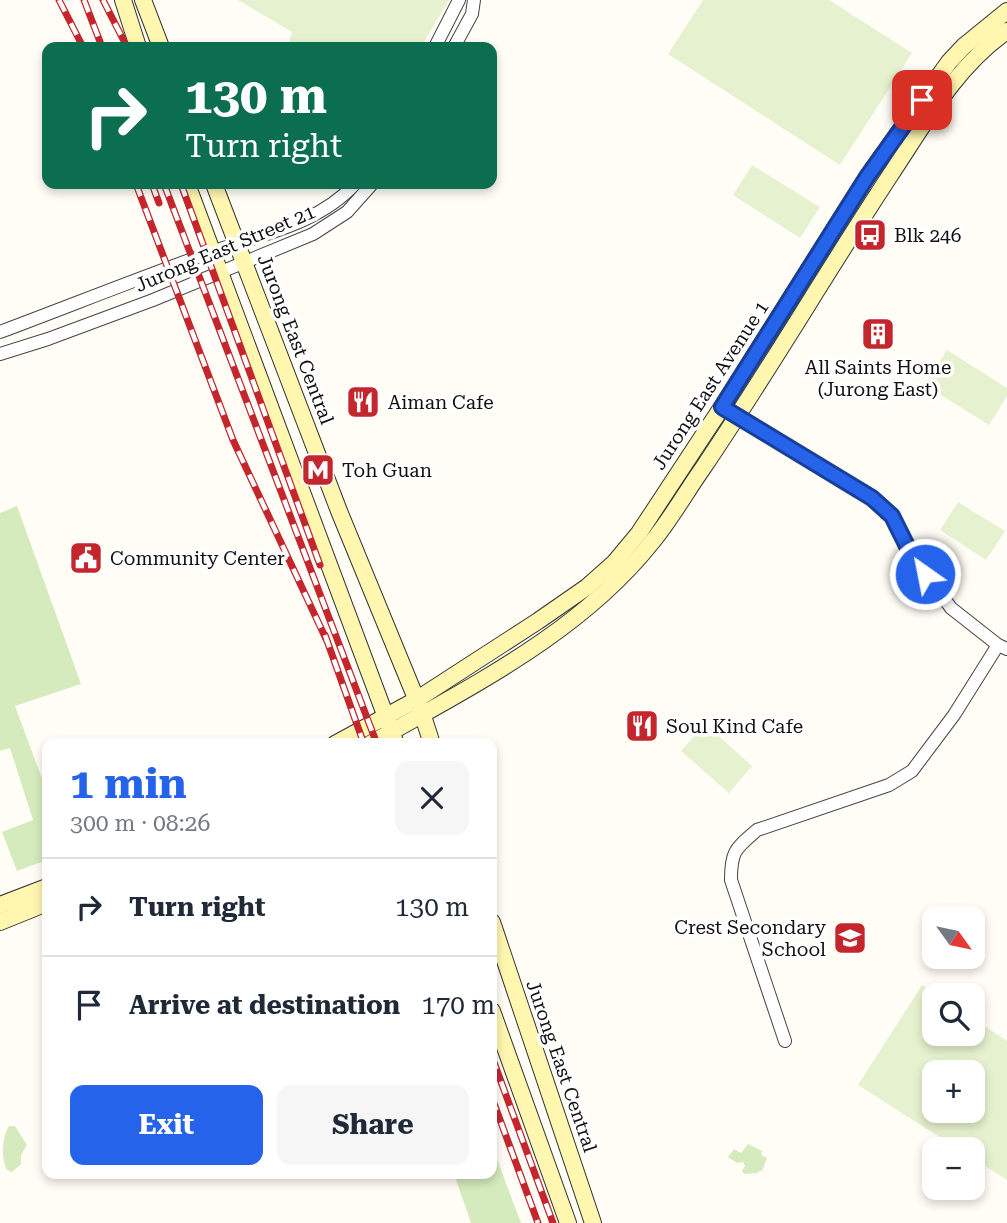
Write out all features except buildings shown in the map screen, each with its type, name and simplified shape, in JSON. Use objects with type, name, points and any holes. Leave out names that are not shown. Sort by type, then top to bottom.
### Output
[{"type":"street","points":[[123,0],[136,42]]},
{"type":"street","points":[[143,0],[159,42]]},
{"type":"street","points":[[438,42],[459,0]]},
{"type":"street","points":[[457,42],[472,13],[474,0]]},
{"type":"street","name":"Jurong East Avenue 1","points":[[391,731],[419,707],[587,587],[614,563],[639,533],[722,407],[867,177],[949,62],[964,46],[1007,11]]},
{"type":"street","name":"Jurong East Avenue 1","points":[[419,707],[509,664],[542,642],[598,599],[654,541],[945,93],[974,59],[1007,31]]},
{"type":"street","points":[[189,189],[391,731],[361,738]]},
{"type":"street","name":"Jurong East Central","points":[[216,189],[339,511],[430,738]]},
{"type":"street","name":"Jurong East Street 21","points":[[0,332],[319,212],[350,189]]},
{"type":"street","name":"Jurong East Street 21","points":[[0,354],[153,300],[313,234],[347,212],[368,189]]},
{"type":"street","points":[[722,407],[872,498],[892,516],[912,556],[951,608],[1002,647],[912,771],[889,785],[757,830],[731,857],[732,880],[785,1041]]},
{"type":"street","points":[[0,905],[42,889]]},
{"type":"street","points":[[0,922],[42,905]]},
{"type":"street","name":"Jurong East Central","points":[[497,937],[593,1223]]},
{"type":"street","points":[[497,1025],[568,1223]]},
{"type":"green space","points":[[238,0],[449,0],[424,42],[289,42],[292,32]]},
{"type":"green space","points":[[703,0],[829,0],[912,53],[840,165],[668,54]]},
{"type":"green space","points":[[752,165],[820,207],[800,238],[733,195]]},
{"type":"green space","points":[[947,350],[1007,388],[1007,396],[989,425],[925,385]]},
{"type":"green space","points":[[958,502],[1005,531],[986,560],[940,530]]},
{"type":"green space","points":[[17,506],[81,684],[15,706],[42,779],[42,862],[17,871],[2,832],[33,820],[10,748],[0,751],[0,513]]},
{"type":"green space","points":[[705,724],[752,766],[729,793],[681,751]]},
{"type":"green space","points":[[922,985],[922,1046],[985,1046],[985,1026],[1007,1041],[1007,1180],[985,1166],[985,1137],[940,1137],[858,1085]]},
{"type":"green space","points":[[9,1126],[15,1126],[27,1145],[21,1155],[21,1164],[12,1172],[7,1170],[3,1154]]},
{"type":"green space","points":[[748,1144],[762,1151],[761,1155],[767,1158],[762,1171],[758,1173],[744,1174],[743,1162],[737,1163],[728,1157],[734,1149],[741,1153]]},
{"type":"green space","points":[[497,1159],[521,1223],[471,1223],[456,1179],[497,1179]]},
{"type":"railway","points":[[59,0],[80,42]]},
{"type":"railway","points":[[84,0],[100,42]]},
{"type":"railway","points":[[103,0],[124,42]]},
{"type":"railway","points":[[138,189],[233,440],[327,641]]},
{"type":"railway","points":[[154,189],[159,203]]},
{"type":"railway","points":[[166,189],[375,738]]},
{"type":"railway","points":[[183,189],[320,565]]},
{"type":"railway","points":[[325,635],[362,738]]},
{"type":"railway","points":[[497,1071],[553,1223]]},
{"type":"railway","points":[[497,1112],[538,1223]]},
{"type":"place","name":"Blk 246","points":[[870,235]]},
{"type":"place","name":"All Saints Home (Jurong East)","points":[[878,334]]},
{"type":"place","name":"Aiman Cafe","points":[[363,402]]},
{"type":"place","name":"Toh Guan","points":[[318,470]]},
{"type":"place","name":"Community Center","points":[[86,558]]},
{"type":"place","name":"Soul Kind Cafe","points":[[642,726]]},
{"type":"place","name":"Crest Secondary School","points":[[850,938]]},
{"type":"route","points":[[922,100],[867,177],[722,407],[872,498],[892,516],[912,556],[925,574]]}]
